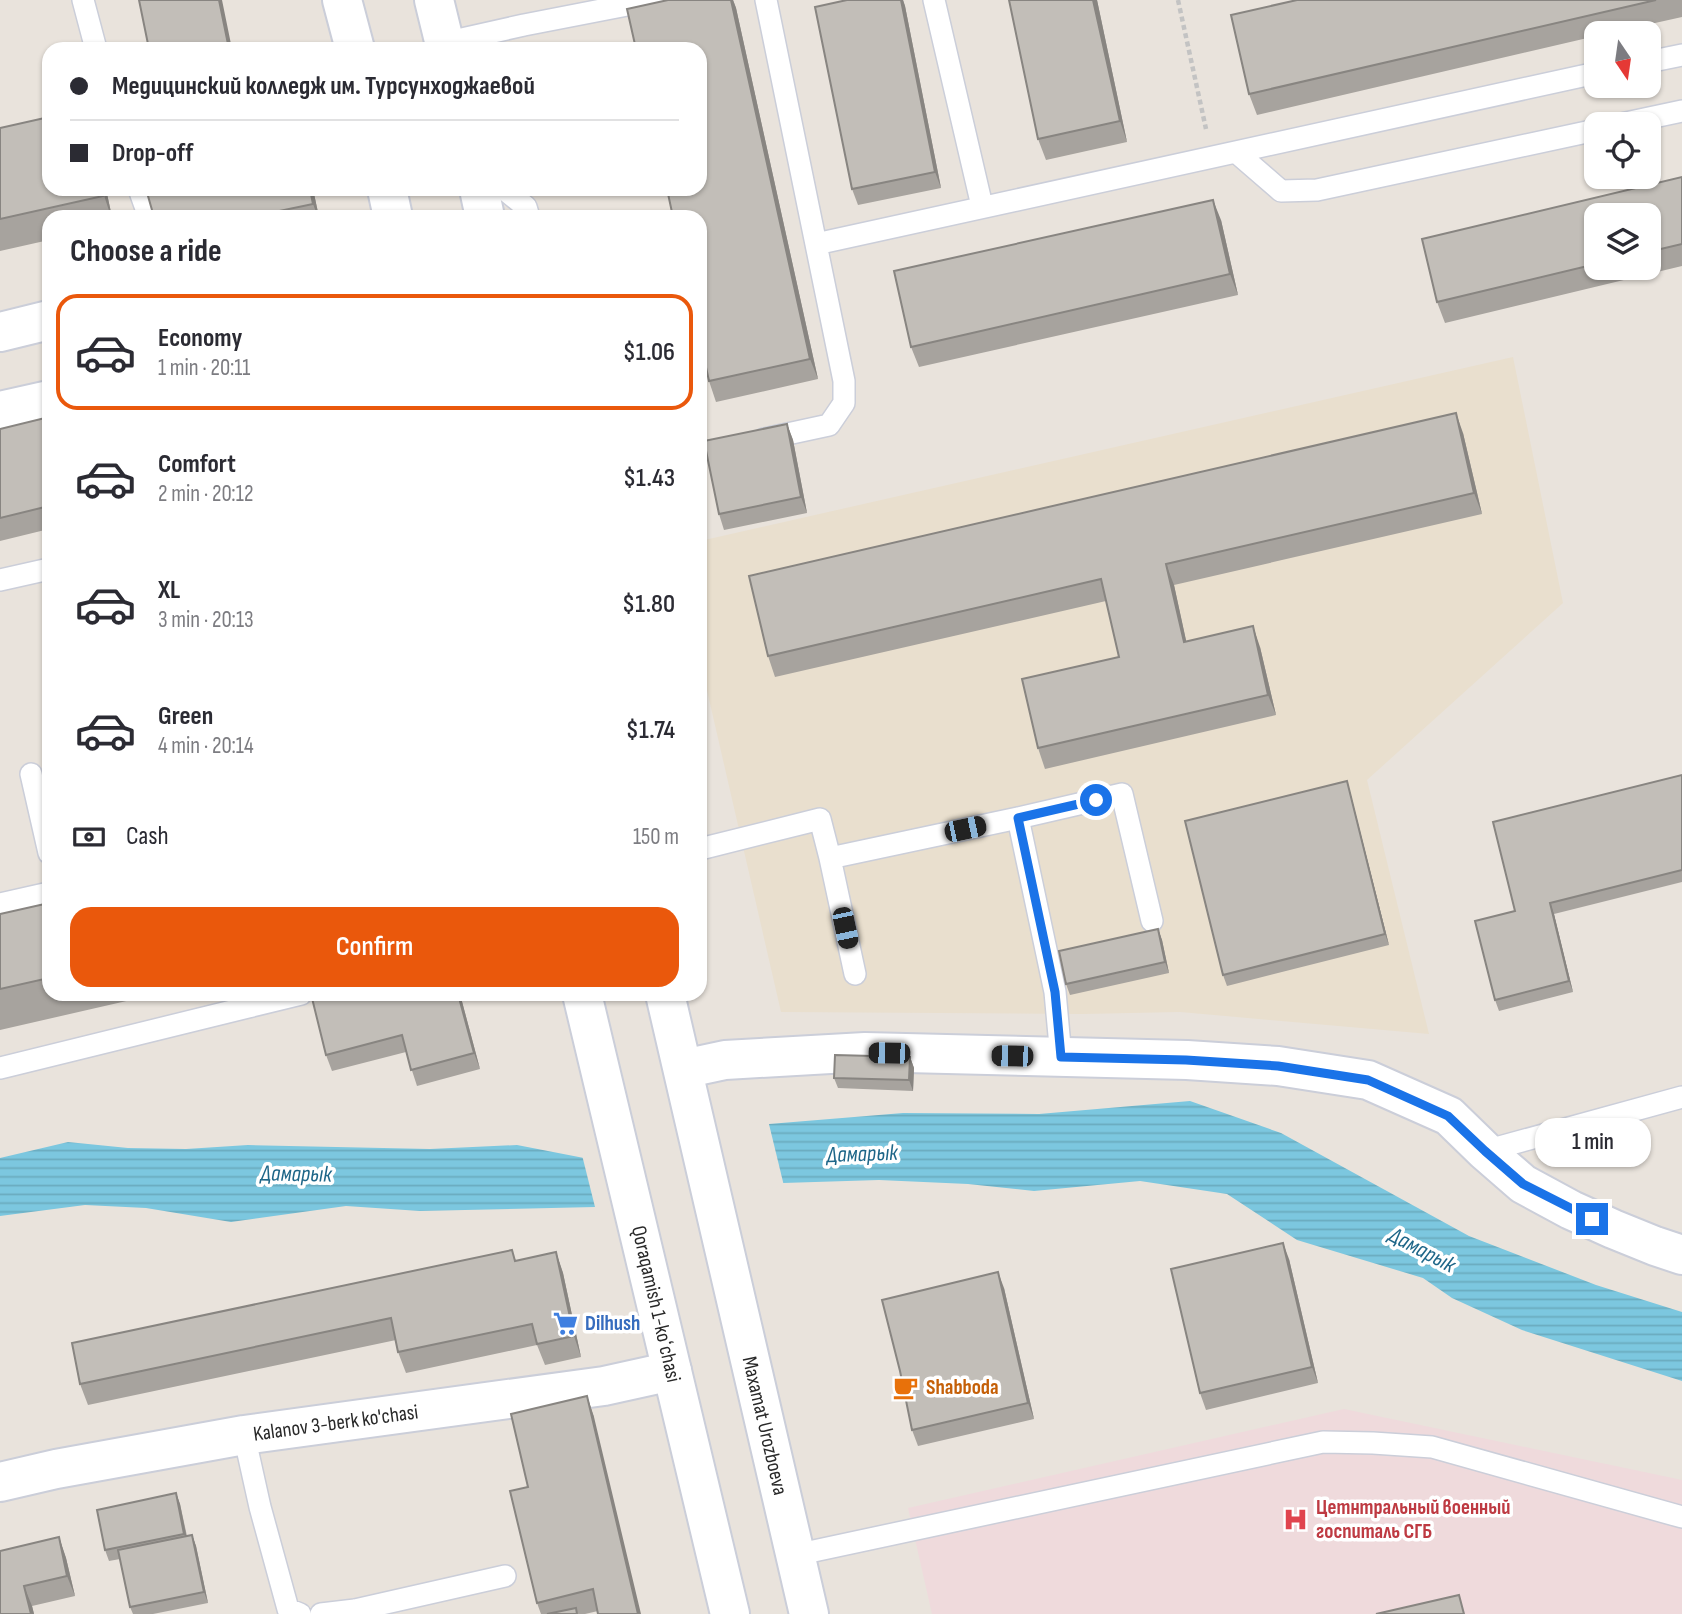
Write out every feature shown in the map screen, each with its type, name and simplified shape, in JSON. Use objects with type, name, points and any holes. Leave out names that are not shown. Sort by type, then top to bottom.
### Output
[{"type":"street","points":[[342,0],[353,42]]},
{"type":"street","points":[[434,0],[444,42]]},
{"type":"street","points":[[0,332],[42,322]]},
{"type":"street","points":[[0,411],[42,402]]},
{"type":"street","name":"Qoraqamish 1-koʻchasi","points":[[584,1001],[730,1614]]},
{"type":"street","points":[[667,1001],[685,1077],[726,1060],[865,1052],[1186,1060],[1265,1065],[1368,1080],[1448,1116],[1523,1184],[1613,1229],[1682,1255]]},
{"type":"street","name":"Maxamat Urozboeva","points":[[685,1077],[809,1614]]},
{"type":"street","name":"Kalanov 3-berk ko'chasi","points":[[0,1482],[56,1469],[244,1435],[604,1386],[672,1371]]},
{"type":"lane","points":[[83,0],[94,42]]},
{"type":"lane","points":[[460,42],[524,25],[653,0]]},
{"type":"lane","points":[[739,444],[829,425],[844,403],[844,382],[766,0]]},
{"type":"lane","points":[[934,0],[982,206]]},
{"type":"lane","points":[[1661,59],[1682,55]]},
{"type":"lane","points":[[816,244],[1584,77]]},
{"type":"lane","points":[[1661,115],[1682,111]]},
{"type":"lane","points":[[1236,152],[1281,191],[1317,190],[1584,133]]},
{"type":"lane","points":[[512,196],[527,210]]},
{"type":"lane","points":[[0,580],[42,571]]},
{"type":"lane","points":[[31,774],[42,822]]},
{"type":"lane","points":[[830,858],[1122,794],[1152,921]]},
{"type":"lane","points":[[1018,818],[1055,992],[1061,1057]]},
{"type":"lane","points":[[707,847],[820,820],[855,974]]},
{"type":"lane","points":[[0,904],[42,895]]},
{"type":"lane","points":[[0,1068],[273,1001]]},
{"type":"lane","points":[[1485,1151],[1682,1097]]},
{"type":"lane","points":[[244,1435],[260,1507],[289,1612]]},
{"type":"lane","points":[[795,1555],[1323,1442],[1432,1447],[1682,1517]]},
{"type":"lane","points":[[321,1614],[356,1612],[505,1576]]},
{"type":"path","points":[[1178,0],[1212,157]]},
{"type":"shaded area","points":[[1513,357],[1563,603],[1367,780],[1429,1034],[1180,1012],[781,1012],[707,690],[707,539]]},
{"type":"shaded area","name":"Цетнтральный военный госпиталь СГБ","points":[[1344,1409],[1682,1480],[1682,1614],[932,1614],[908,1508]]},
{"type":"water","name":"Дамарык","points":[[1190,1101],[1281,1133],[1469,1236],[1596,1285],[1682,1312],[1682,1381],[1522,1330],[1452,1298],[1423,1278],[1297,1240],[1227,1194],[1140,1181],[1034,1191],[968,1184],[879,1180],[783,1183],[595,1207],[420,1211],[346,1206],[231,1222],[146,1208],[85,1205],[0,1216],[0,1158],[68,1142],[128,1148],[186,1149],[248,1145],[430,1149],[517,1145],[584,1158],[769,1124],[903,1113],[1039,1114]]},
{"type":"pier","points":[[768,1120],[784,1186],[596,1211],[582,1155]]},
{"type":"building","points":[[139,0],[219,0],[228,42],[148,42]]},
{"type":"building","points":[[668,0],[731,0],[810,359],[709,381],[707,210],[672,210],[668,196],[707,196],[707,42],[634,42],[627,9]]},
{"type":"building","points":[[847,0],[901,0],[935,172],[852,189],[815,7]]},
{"type":"building","points":[[1009,0],[1093,0],[1120,121],[1038,139]]},
{"type":"building","points":[[1297,0],[1656,0],[1249,94],[1231,15]]},
{"type":"building","points":[[42,119],[42,196],[103,196],[0,219],[0,128]]},
{"type":"building","points":[[1682,177],[1682,244],[1661,249],[1661,203],[1584,203],[1584,267],[1437,302],[1422,239],[1632,189],[1661,189],[1661,182]]},
{"type":"building","points":[[148,196],[311,196],[313,204],[284,210],[152,210]]},
{"type":"building","points":[[1213,200],[1230,274],[911,347],[894,271]]},
{"type":"building","points":[[1456,413],[1474,493],[1166,564],[1184,642],[1253,626],[1268,695],[1038,748],[1022,679],[1119,657],[1101,579],[768,656],[749,576]]},
{"type":"building","points":[[42,419],[42,508],[0,518],[0,429]]},
{"type":"building","points":[[787,424],[801,497],[719,514],[707,456],[707,440]]},
{"type":"building","points":[[1682,775],[1682,870],[1550,903],[1569,981],[1495,1000],[1475,921],[1515,911],[1493,822]]},
{"type":"building","points":[[1347,781],[1385,934],[1223,975],[1185,821]]},
{"type":"building","points":[[42,905],[42,980],[0,989],[0,914]]},
{"type":"building","points":[[1158,929],[1165,962],[1066,984],[1059,951]]},
{"type":"building","points":[[313,1001],[460,1001],[474,1053],[411,1070],[402,1035],[326,1055]]},
{"type":"building","points":[[835,1055],[910,1057],[909,1080],[834,1078]]},
{"type":"building","points":[[1283,1243],[1312,1367],[1200,1393],[1171,1269]]},
{"type":"building","points":[[512,1250],[515,1261],[556,1252],[574,1336],[537,1344],[532,1324],[398,1352],[391,1318],[80,1384],[72,1343]]},
{"type":"building","points":[[998,1272],[1028,1403],[912,1430],[882,1300]]},
{"type":"building","points":[[587,1396],[638,1614],[598,1614],[593,1589],[537,1603],[510,1491],[528,1487],[511,1414]]},
{"type":"building","points":[[176,1493],[184,1534],[105,1550],[97,1510]]},
{"type":"building","points":[[192,1535],[204,1592],[130,1607],[118,1550]]},
{"type":"building","points":[[59,1537],[67,1576],[24,1586],[31,1614],[0,1614],[0,1551]]},
{"type":"building","points":[[1459,1595],[1464,1614],[1376,1614]]},
{"type":"building","points":[[576,1608],[577,1614],[547,1614]]},
{"type":"place","name":"Dilhush","points":[[565,1323]]},
{"type":"place","name":"Shabboda","points":[[906,1387]]},
{"type":"place","name":"Цетнтральный военный госпиталь СГБ","points":[[1296,1519]]},
{"type":"route","points":[[1096,800],[1018,818],[1055,992],[1061,1057],[1186,1060],[1278,1066],[1368,1080],[1448,1116],[1523,1184],[1592,1219]]}]
